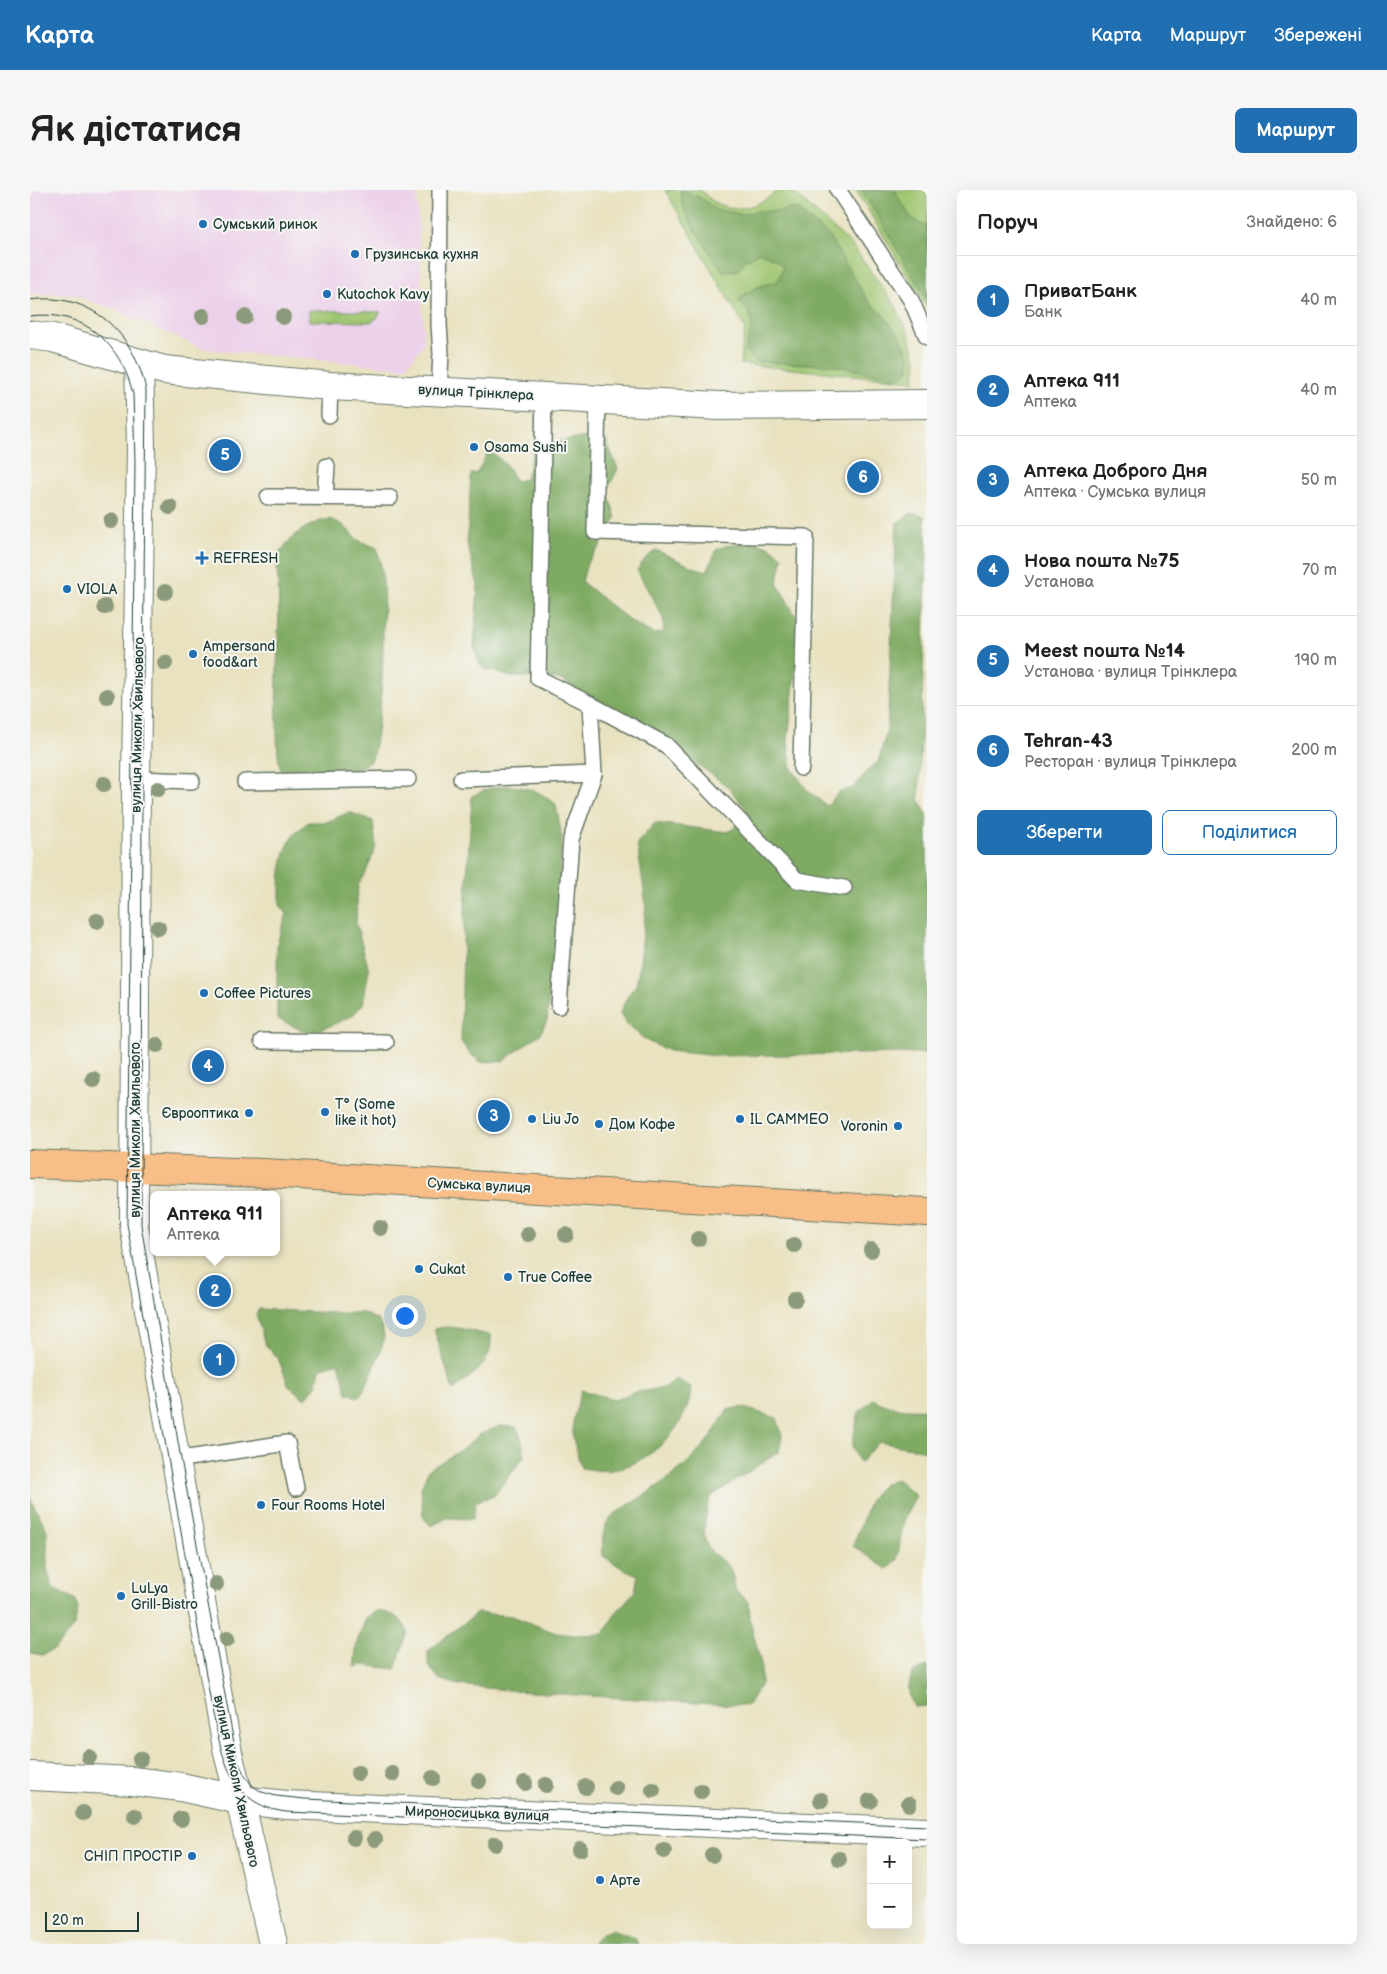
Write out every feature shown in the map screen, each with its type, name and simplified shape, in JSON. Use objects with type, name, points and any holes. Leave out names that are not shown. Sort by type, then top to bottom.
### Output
[{"type":"main road","name":"Сумська вулиця","points":[[30,1164],[264,1172],[927,1212]]},
{"type":"street","name":"вулиця Трінклера","points":[[30,335],[53,338],[164,370],[330,386],[439,390],[719,406],[927,404]]},
{"type":"street","name":"вулиця Миколи Хвильового","points":[[139,363],[141,447],[136,779],[134,1224],[228,1753],[273,1944]]},
{"type":"street","name":"Мироносицька вулиця","points":[[30,1776],[181,1786],[240,1800],[287,1805],[927,1832]]},
{"type":"lane","points":[[439,390],[441,354],[439,325],[440,190]]},
{"type":"lane","points":[[838,190],[911,300],[927,337]]},
{"type":"lane","points":[[329,415],[330,386]]},
{"type":"lane","points":[[544,396],[538,678],[666,745],[798,880],[844,888]]},
{"type":"lane","points":[[598,399],[596,532],[806,537],[800,768]]},
{"type":"lane","points":[[325,497],[327,466]]},
{"type":"lane","points":[[268,497],[390,498]]},
{"type":"lane","points":[[559,1006],[571,838],[594,774],[590,704]]},
{"type":"lane","points":[[461,779],[594,774]]},
{"type":"lane","points":[[136,779],[192,781]]},
{"type":"lane","points":[[245,782],[408,779]]},
{"type":"lane","points":[[262,1041],[386,1042]]},
{"type":"lane","points":[[175,1460],[287,1442],[296,1488]]},
{"type":"shaded area","points":[[30,190],[417,190],[424,344],[405,368],[203,349],[113,309],[71,294],[30,294]]},
{"type":"green space","points":[[665,190],[701,190],[710,199],[719,204],[739,208],[759,203],[778,190],[791,190],[851,244],[896,306],[909,334],[917,363],[914,381],[740,364],[745,328]]},
{"type":"green space","points":[[681,190],[701,198],[716,210],[742,214],[796,208],[828,235],[869,302],[882,313],[901,338],[910,358],[908,371],[898,379],[832,365],[757,362],[745,351],[752,324],[749,312],[738,301],[752,290],[778,281],[783,267],[776,259],[759,252],[746,260],[738,270],[723,271],[689,219],[681,198]]},
{"type":"green space","points":[[856,190],[927,190],[927,308]]},
{"type":"green space","points":[[862,190],[896,190],[898,197],[912,219],[927,227],[927,300]]},
{"type":"green space","points":[[309,310],[381,312],[371,322],[309,321]]},
{"type":"green space","points":[[588,437],[606,440],[618,469],[607,490],[616,518],[599,548],[587,563],[582,582],[629,620],[653,634],[664,632],[663,618],[637,570],[645,559],[656,550],[693,567],[707,571],[717,549],[730,545],[757,543],[772,548],[783,557],[777,583],[797,618],[798,646],[788,741],[791,767],[807,790],[827,806],[839,792],[853,788],[868,770],[878,762],[887,730],[897,523],[912,513],[924,516],[927,546],[919,799],[927,815],[927,1053],[717,1056],[669,1051],[647,1041],[627,1025],[620,1013],[628,995],[636,985],[646,904],[637,843],[655,823],[728,832],[734,828],[747,810],[727,786],[654,732],[559,679],[511,677],[484,669],[479,663],[474,648],[478,585],[467,543],[471,474],[477,473],[489,450],[504,463],[516,481],[526,479],[533,452],[549,443]]},
{"type":"green space","points":[[329,519],[342,524],[358,540],[377,548],[380,559],[384,611],[383,666],[381,697],[372,760],[361,767],[339,774],[317,775],[281,771],[278,754],[276,704],[279,599],[276,558],[298,532],[320,521]]},
{"type":"green space","points":[[502,786],[531,789],[556,804],[562,838],[555,970],[549,997],[547,1020],[540,1034],[503,1061],[481,1062],[469,1053],[461,1041],[463,943],[472,796],[487,789]]},
{"type":"green space","points":[[349,812],[373,821],[376,847],[366,872],[358,885],[356,923],[369,970],[363,1004],[352,1016],[330,1026],[307,1033],[277,1018],[277,943],[287,914],[280,905],[280,878],[283,860],[285,851],[294,835],[308,822],[327,822]]},
{"type":"green space","points":[[259,1309],[364,1313],[379,1321],[384,1334],[383,1341],[370,1377],[359,1397],[347,1393],[339,1363],[333,1363],[320,1369],[316,1386],[305,1399],[289,1386],[278,1358],[265,1344],[256,1314]]},
{"type":"green space","points":[[446,1327],[491,1335],[489,1354],[481,1367],[453,1390],[434,1329]]},
{"type":"green space","points":[[676,1379],[691,1387],[689,1402],[684,1416],[676,1429],[665,1441],[640,1460],[626,1466],[605,1471],[581,1468],[573,1438],[573,1422],[581,1390],[615,1400],[632,1393],[663,1388]]},
{"type":"green space","points":[[873,1399],[899,1408],[927,1409],[927,1451],[879,1442],[860,1463],[852,1447],[855,1428],[859,1412]]},
{"type":"green space","points":[[741,1407],[777,1418],[782,1436],[779,1452],[710,1497],[704,1531],[710,1550],[730,1568],[736,1591],[749,1602],[750,1620],[761,1664],[761,1684],[748,1705],[516,1691],[458,1685],[439,1679],[428,1665],[428,1651],[477,1613],[512,1616],[556,1633],[574,1635],[604,1634],[615,1614],[635,1591],[638,1575],[625,1570],[603,1556],[604,1532],[609,1519],[659,1486],[682,1467],[710,1437],[727,1410]]},
{"type":"green space","points":[[500,1426],[516,1427],[525,1455],[494,1496],[476,1501],[473,1519],[447,1518],[431,1526],[423,1517],[421,1488],[428,1470],[464,1448],[479,1435]]},
{"type":"green space","points":[[897,1479],[916,1496],[904,1519],[897,1560],[887,1569],[853,1546],[870,1500],[882,1485]]},
{"type":"green space","points":[[30,1498],[47,1530],[47,1568],[52,1587],[76,1600],[78,1609],[74,1626],[55,1649],[42,1655],[30,1653]]},
{"type":"green space","points":[[378,1610],[396,1617],[408,1632],[395,1669],[363,1665],[354,1667],[357,1642],[366,1618]]},
{"type":"green space","points":[[927,1666],[927,1706],[914,1707],[909,1690],[912,1673]]},
{"type":"green space","points":[[611,1930],[635,1938],[638,1944],[592,1944],[602,1933]]},
{"type":"tram line","points":[[30,300],[52,299],[72,302],[90,309],[106,320],[120,334],[131,351],[140,369],[146,390],[142,779],[141,1225],[181,1459],[237,1759],[245,1776],[253,1786],[262,1792],[276,1796],[305,1799],[927,1826]]},
{"type":"tram line","points":[[30,316],[49,315],[67,318],[83,324],[97,334],[119,360],[133,394],[135,461],[127,1224],[212,1709],[220,1744],[231,1775],[240,1788],[252,1799],[267,1807],[286,1812],[927,1839]]},
{"type":"place","name":"Сумський ринок","points":[[203,224]]},
{"type":"place","name":"Грузинська кухня","points":[[355,254]]},
{"type":"place","name":"Kutochok Kavy","points":[[327,294]]},
{"type":"place","name":"Osama Sushi","points":[[474,447]]},
{"type":"place","name":"Meest пошта №14","points":[[225,455]]},
{"type":"place","name":"Tehran-43","points":[[863,477]]},
{"type":"place","name":"REFRESH","points":[[202,558]]},
{"type":"place","name":"VIOLA","points":[[67,589]]},
{"type":"place","name":"Ampersand food&art","points":[[193,654]]},
{"type":"place","name":"Coffee Pictures","points":[[204,993]]},
{"type":"place","name":"Нова пошта №75","points":[[208,1066]]},
{"type":"place","name":"T° (Some like it hot)","points":[[325,1112]]},
{"type":"place","name":"Єврооптика","points":[[249,1113]]},
{"type":"place","name":"Аптека Доброго Дня","points":[[494,1116]]},
{"type":"place","name":"Liu Jo","points":[[532,1119]]},
{"type":"place","name":"IL CAMMEO","points":[[740,1119]]},
{"type":"place","name":"Дом Кофе","points":[[599,1124]]},
{"type":"place","name":"Voronin","points":[[898,1126]]},
{"type":"place","name":"Cukat","points":[[419,1269]]},
{"type":"place","name":"True Coffee","points":[[508,1277]]},
{"type":"place","name":"Аптека 911","points":[[215,1291]]},
{"type":"place","name":"ПриватБанк","points":[[219,1360]]},
{"type":"place","name":"Four Rooms Hotel","points":[[261,1505]]},
{"type":"place","name":"LuLya Grill-Bistro","points":[[121,1596]]},
{"type":"place","name":"СНІП ПРОСТІР","points":[[192,1856]]},
{"type":"place","name":"Арте","points":[[600,1880]]}]
